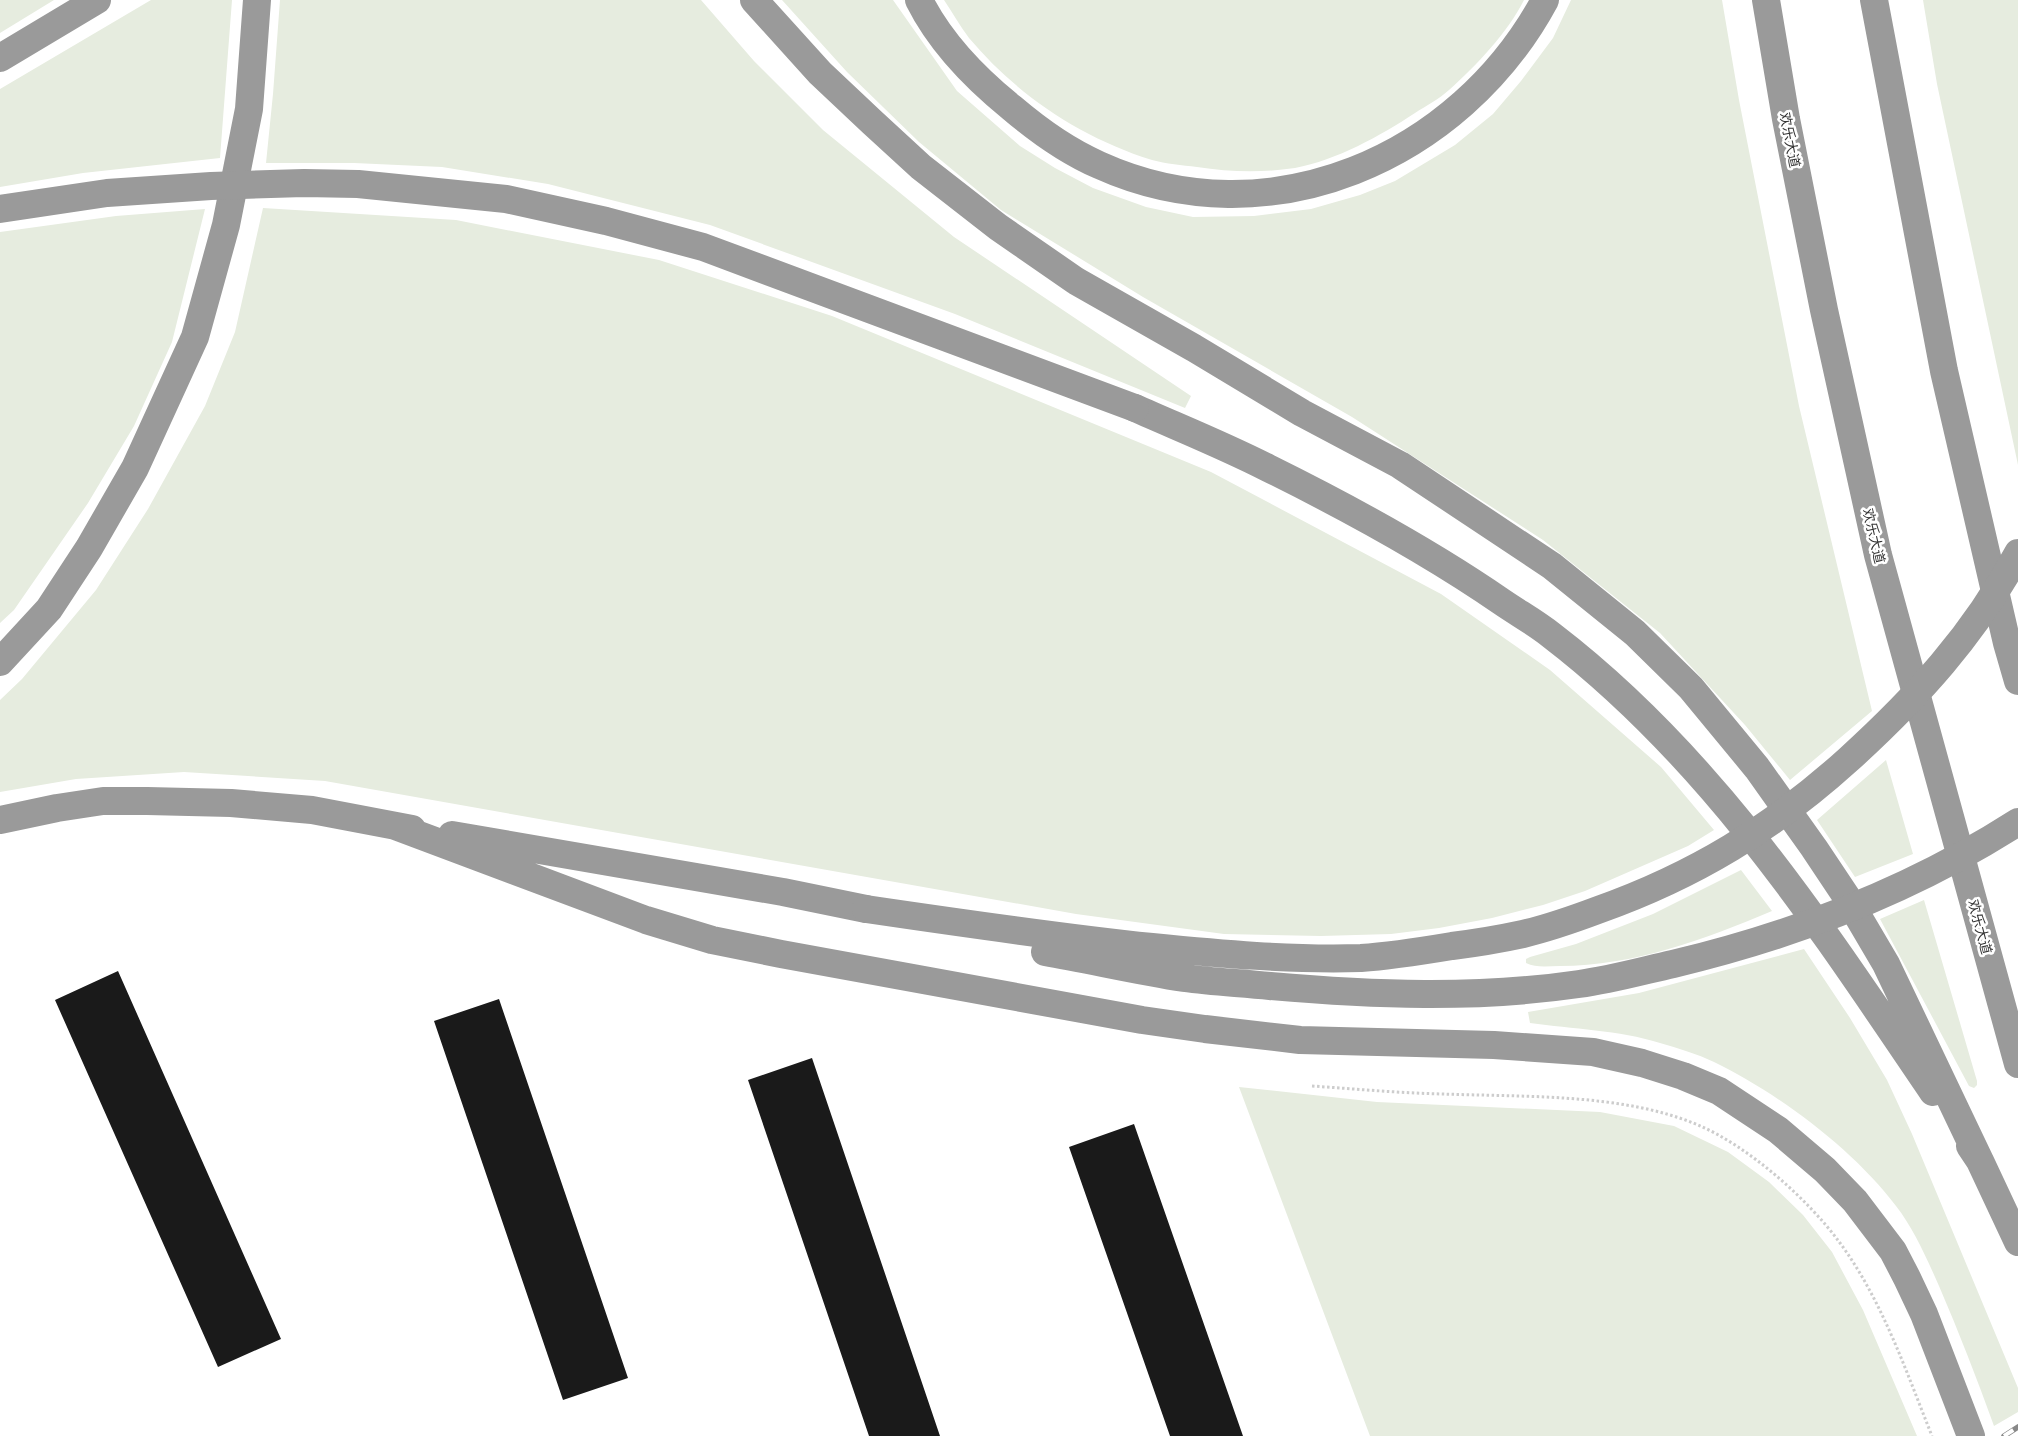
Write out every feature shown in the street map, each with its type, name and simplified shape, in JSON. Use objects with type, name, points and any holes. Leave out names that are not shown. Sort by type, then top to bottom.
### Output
[{"type":"highway","points":[[0,58],[97,0]]},
{"type":"highway","points":[[0,662],[49,609],[89,548],[135,468],[194,337],[226,225],[249,109],[257,0]]},
{"type":"highway","points":[[754,0],[820,73],[872,122],[921,167],[998,227],[1076,281],[1194,348],[1302,413],[1400,465],[1552,566],[1635,633],[1691,688],[1757,768],[1835,880],[1886,964],[2018,1242]]},
{"type":"highway","points":[[919,0],[946,40],[987,88],[1032,125],[1063,146],[1100,166],[1143,181],[1212,194],[1248,195],[1289,191],[1373,164],[1441,122],[1471,99],[1495,73],[1532,26],[1545,0]]},
{"type":"highway","name":"欢乐大道","points":[[1766,0],[1786,119],[1824,310],[1878,555],[2018,1064]]},
{"type":"highway","points":[[1874,0],[1944,371],[2007,643],[2018,681]]},
{"type":"highway","points":[[0,209],[107,193],[211,186],[304,183],[358,184],[506,199],[606,221],[703,247],[1136,408],[1267,467],[1451,567],[1551,635],[1622,696],[1670,742],[1726,803],[1783,875],[1980,1160]]},
{"type":"highway","points":[[866,909],[1117,943],[1241,956],[1361,958],[1420,952],[1525,934],[1577,918],[1644,894],[1690,872],[1766,826],[1816,789],[1868,742],[1930,680],[1952,654],[1985,608],[2018,553]]},
{"type":"highway","points":[[0,820],[103,801],[231,803],[312,810],[395,826],[783,892],[866,909],[1027,948],[1186,978],[1317,990],[1445,994],[1511,991],[1580,984],[1697,958],[1783,933],[1835,914],[1918,878],[1978,847],[2018,822]]},
{"type":"highway","points":[[395,826],[582,898],[712,940],[881,973],[1142,1020],[1300,1040],[1494,1045],[1593,1052],[1642,1063],[1683,1076],[1719,1091],[1778,1130],[1825,1170],[1855,1201],[1893,1251],[1908,1278],[1924,1314],[1971,1436]]},
{"type":"path","points":[[1312,1086],[1401,1092],[1515,1096],[1612,1103],[1661,1112],[1698,1125],[1733,1144],[1770,1170],[1807,1206],[1840,1243],[1867,1286],[1891,1335],[1932,1436]]},
{"type":"shaded area","points":[[0,0],[54,0],[0,33]]},
{"type":"shaded area","points":[[151,0],[232,0],[220,158],[83,173],[0,187],[0,89]]},
{"type":"shaded area","points":[[280,0],[701,0],[754,61],[823,130],[954,237],[1191,396],[1185,408],[955,314],[710,225],[548,184],[442,167],[354,163],[266,163]]},
{"type":"shaded area","points":[[782,0],[893,0],[957,91],[1020,146],[1055,168],[1093,188],[1146,207],[1193,217],[1254,216],[1311,209],[1360,195],[1395,181],[1455,145],[1493,114],[1521,81],[1553,38],[1571,0],[1722,0],[1739,100],[1799,406],[1872,711],[1790,780],[1745,725],[1660,633],[1543,540],[1352,417],[1143,297],[1001,210],[919,142],[847,72]]},
{"type":"shaded area","points":[[944,0],[1524,0],[1491,48],[1470,70],[1449,90],[1402,122],[1358,146],[1311,164],[1270,171],[1233,171],[1152,160],[1125,151],[1075,127],[1029,96],[988,59],[969,38]]},
{"type":"shaded area","points":[[1923,0],[2018,0],[2018,465],[1937,84]]},
{"type":"shaded area","points":[[263,208],[456,220],[659,260],[832,316],[1211,472],[1441,594],[1550,670],[1661,767],[1714,830],[1688,846],[1585,891],[1543,905],[1492,918],[1439,928],[1391,934],[1321,936],[1224,934],[1076,914],[325,781],[184,772],[76,779],[0,792],[0,700],[22,679],[96,590],[148,509],[205,406],[235,332]]},
{"type":"shaded area","points":[[205,209],[172,342],[134,426],[88,503],[14,610],[0,623],[0,232],[116,216]]},
{"type":"shaded area","points":[[1886,760],[1913,854],[1855,877],[1817,820]]},
{"type":"shaded area","points":[[1741,870],[1772,911],[1695,941],[1642,956],[1588,965],[1534,966],[1526,963],[1526,959],[1530,957],[1576,944],[1653,914]]},
{"type":"shaded area","points":[[1924,900],[1977,1081],[1977,1085],[1974,1088],[1969,1086],[1880,919]]},
{"type":"shaded area","points":[[1804,949],[1850,1018],[1887,1080],[1912,1134],[2018,1388],[2018,1412],[1994,1426],[1954,1321],[1930,1265],[1903,1215],[1858,1164],[1813,1124],[1738,1075],[1714,1062],[1687,1051],[1628,1035],[1530,1023],[1528,1012],[1639,993]]},
{"type":"shaded area","points":[[1239,1087],[1377,1102],[1600,1112],[1674,1126],[1728,1152],[1769,1182],[1803,1215],[1832,1252],[1863,1310],[1917,1436],[1370,1436]]},
{"type":"building","points":[[118,971],[281,1339],[218,1367],[55,1000]]},
{"type":"building","points":[[499,999],[628,1378],[563,1400],[434,1021]]},
{"type":"building","points":[[812,1058],[940,1436],[869,1436],[748,1080]]},
{"type":"building","points":[[1134,1124],[1243,1436],[1170,1436],[1069,1147]]},
{"type":"railway","points":[[2004,1436],[2018,1427]]}]
